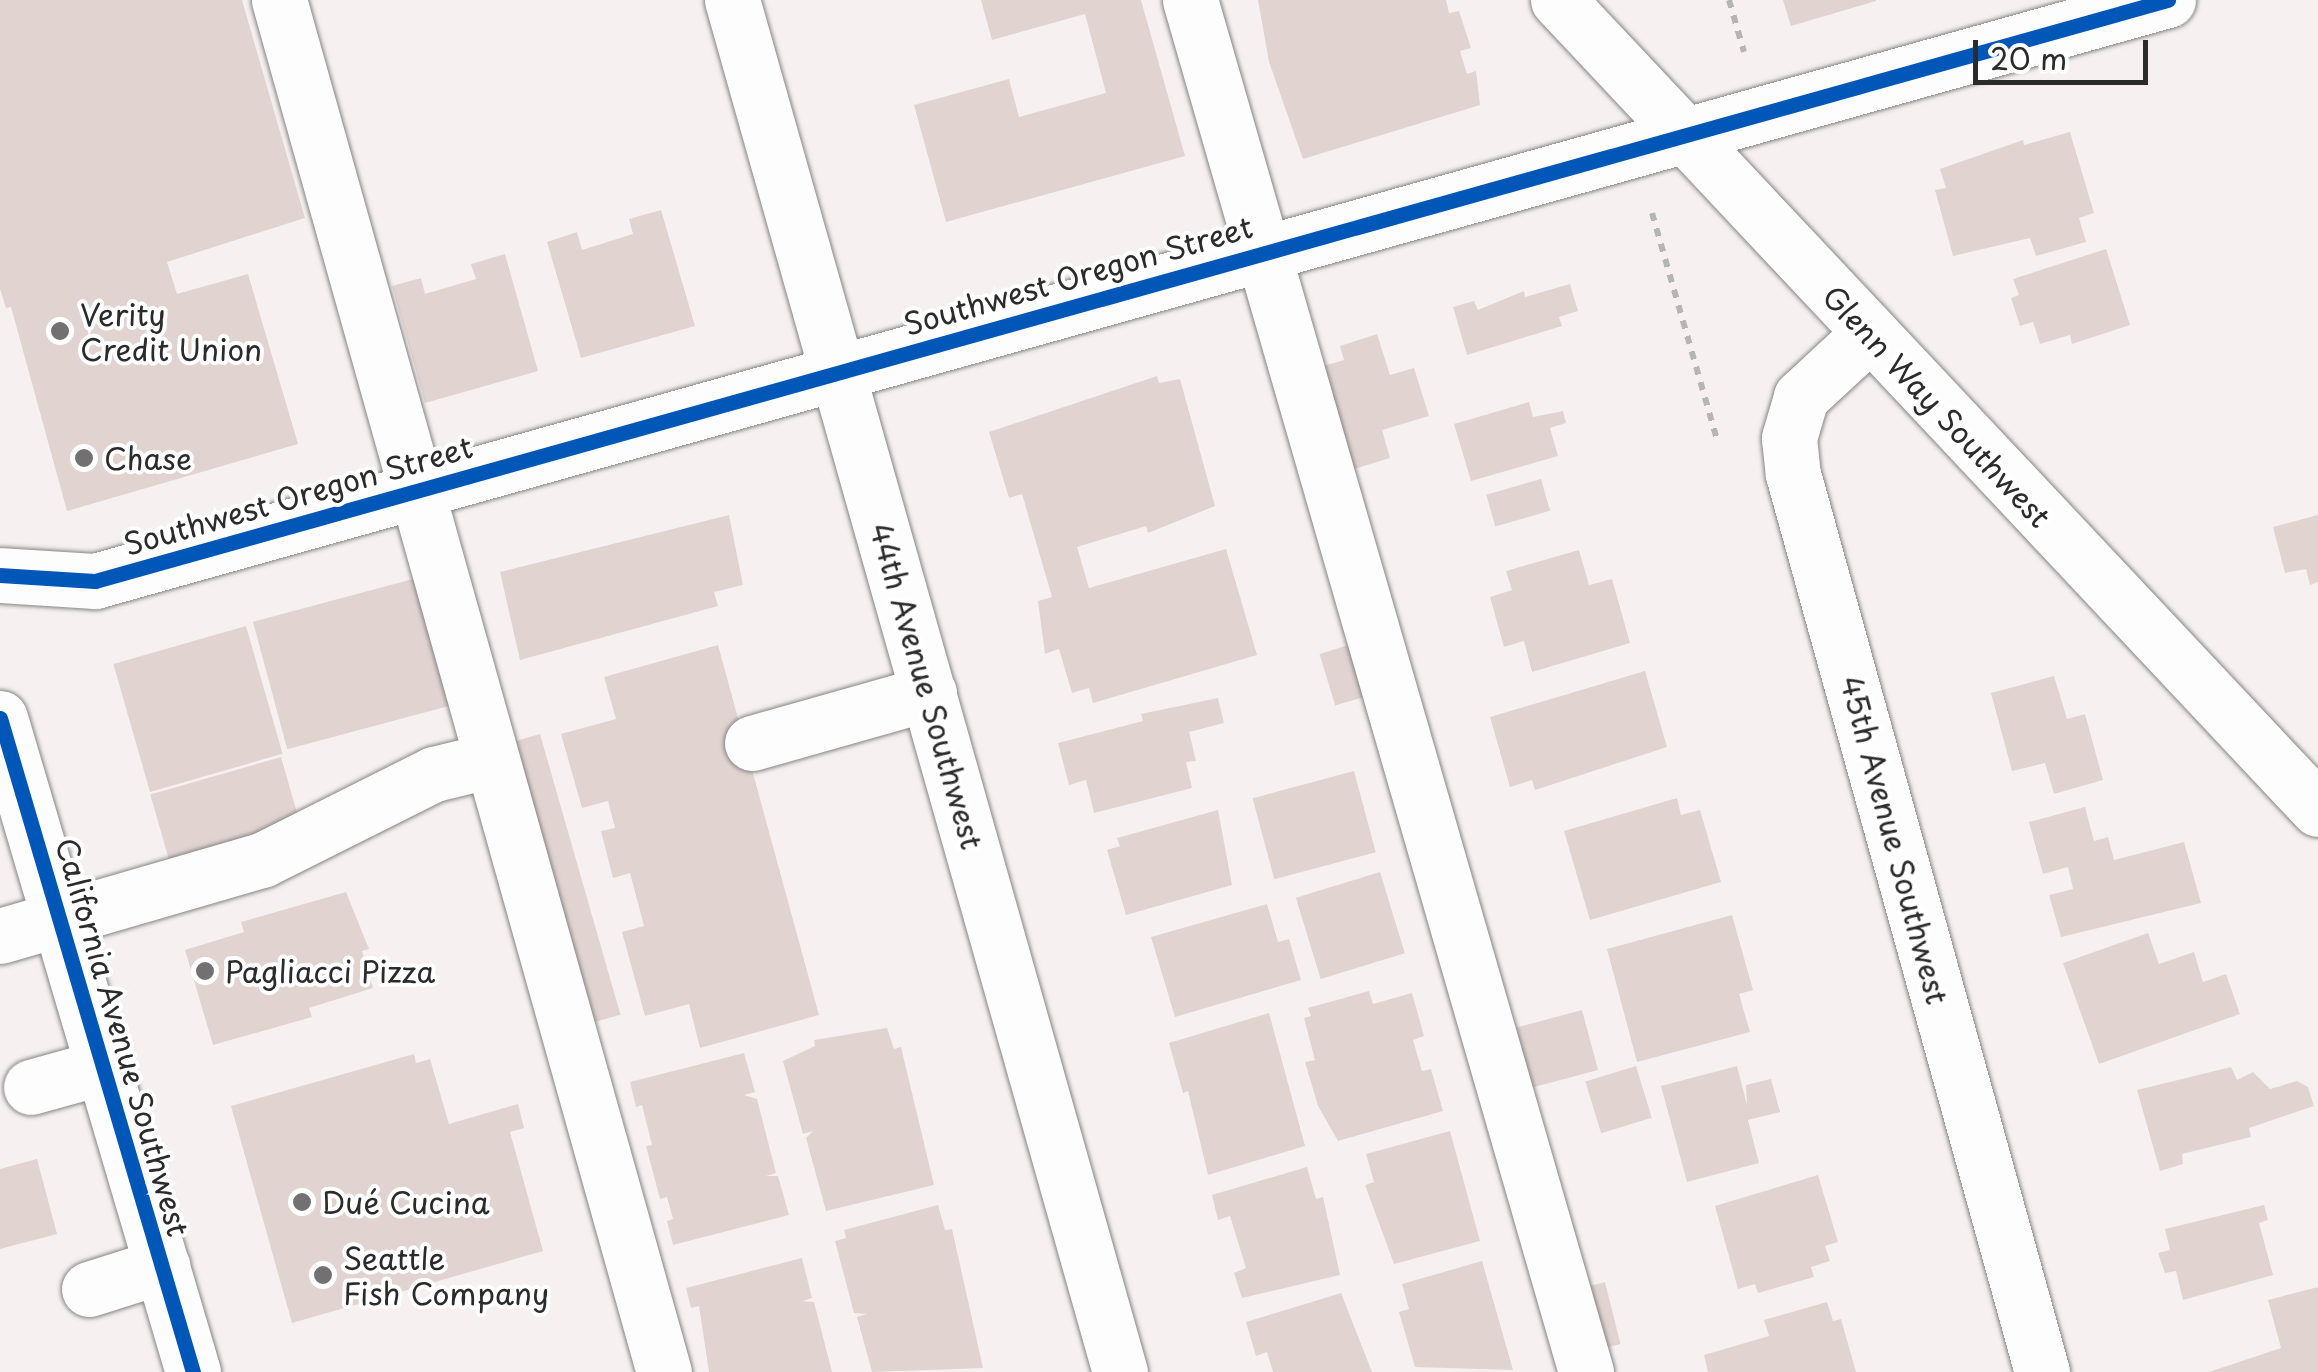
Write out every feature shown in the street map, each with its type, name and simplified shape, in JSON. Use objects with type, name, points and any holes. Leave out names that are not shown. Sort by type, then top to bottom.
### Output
[{"type":"street","points":[[279,0],[664,1372]]},
{"type":"street","points":[[1190,0],[1586,1372]]},
{"type":"street","name":"Glenn Way Southwest","points":[[1558,0],[2318,809]]},
{"type":"street","name":"44th Avenue Southwest","points":[[736,1],[1120,1372]]},
{"type":"street","name":"Southwest Oregon Street","points":[[0,575],[95,580],[2139,4]]},
{"type":"street","name":"45th Avenue Southwest","points":[[1869,334],[1801,397],[1788,438],[1793,474],[2042,1372]]},
{"type":"street","points":[[752,742],[929,693]]},
{"type":"street","name":"California Avenue Southwest","points":[[0,718],[192,1372]]},
{"type":"street","points":[[0,936],[262,860],[434,774],[491,760]]},
{"type":"street","points":[[31,1086],[103,1067]]},
{"type":"street","points":[[89,1289],[162,1266]]},
{"type":"path","points":[[1729,0],[1744,52]]},
{"type":"path","points":[[1652,213],[1718,443]]},
{"type":"building","points":[[0,0],[242,0],[305,218],[167,262],[177,294],[248,274],[298,444],[67,511],[11,307],[6,308],[0,289]]},
{"type":"building","points":[[981,0],[1141,0],[1185,156],[946,222],[914,105],[1009,79],[1019,117],[1106,93],[1085,14],[992,40]]},
{"type":"building","points":[[1258,0],[1446,0],[1449,13],[1459,11],[1471,48],[1460,51],[1467,74],[1476,71],[1480,105],[1303,159],[1269,62]]},
{"type":"building","points":[[1783,0],[1876,0],[1876,1],[1791,26]]},
{"type":"building","points":[[2070,132],[2094,213],[2079,218],[2086,242],[2036,256],[2030,238],[1953,256],[1935,190],[1946,188],[1940,169],[2023,140],[2024,145]]},
{"type":"building","points":[[661,210],[695,326],[581,358],[547,242],[577,232],[582,250],[633,234],[629,219]]},
{"type":"building","points":[[2106,249],[2130,325],[2072,344],[2070,335],[2040,344],[2033,322],[2020,326],[2011,298],[2019,295],[2013,279]]},
{"type":"building","points":[[505,254],[538,371],[425,403],[392,286],[421,278],[425,294],[476,279],[471,264]]},
{"type":"building","points":[[1570,284],[1578,311],[1559,317],[1562,326],[1467,355],[1453,307],[1474,301],[1478,310],[1524,291],[1525,297]]},
{"type":"building","points":[[1377,334],[1390,375],[1414,368],[1429,416],[1382,430],[1390,458],[1351,470],[1320,367],[1344,360],[1340,346]]},
{"type":"building","points":[[1157,376],[1159,383],[1180,379],[1215,506],[1148,533],[1146,526],[1077,547],[1089,588],[1226,549],[1257,655],[1093,703],[1089,688],[1072,693],[1059,649],[1045,654],[1038,601],[1052,597],[1022,494],[1009,498],[989,432]]},
{"type":"building","points":[[1529,402],[1533,417],[1563,411],[1566,423],[1550,428],[1558,456],[1471,481],[1454,424]]},
{"type":"building","points":[[1541,479],[1550,511],[1495,526],[1486,495]]},
{"type":"building","points":[[729,515],[743,585],[714,592],[718,606],[520,660],[500,572]]},
{"type":"building","points":[[2318,515],[2318,582],[2310,585],[2306,569],[2285,573],[2273,527]]},
{"type":"building","points":[[1579,550],[1589,585],[1612,579],[1630,643],[1532,672],[1524,641],[1504,647],[1490,597],[1512,590],[1506,571]]},
{"type":"building","points":[[424,576],[458,704],[287,749],[253,622]]},
{"type":"building","points":[[246,626],[283,754],[150,792],[113,664]]},
{"type":"building","points":[[1352,644],[1368,696],[1335,706],[1319,654]]},
{"type":"building","points":[[718,645],[819,1015],[700,1048],[689,1004],[645,1016],[622,932],[644,926],[630,873],[613,878],[601,831],[615,828],[608,801],[582,808],[561,734],[616,719],[604,677]]},
{"type":"building","points":[[1645,671],[1667,747],[1535,790],[1532,780],[1510,787],[1490,717]]},
{"type":"building","points":[[2054,676],[2067,719],[2085,714],[2103,780],[2054,794],[2045,763],[2012,771],[1991,693]]},
{"type":"building","points":[[1218,698],[1224,723],[1189,732],[1196,761],[1186,762],[1192,788],[1094,813],[1086,780],[1069,785],[1058,743],[1143,721],[1141,714]]},
{"type":"building","points":[[540,734],[620,1015],[577,1027],[497,746]]},
{"type":"building","points":[[281,757],[301,825],[170,863],[150,794]]},
{"type":"building","points":[[1354,771],[1376,852],[1274,879],[1253,798]]},
{"type":"building","points":[[1677,798],[1681,815],[1700,810],[1721,882],[1590,920],[1564,831]]},
{"type":"building","points":[[2085,807],[2094,841],[2108,837],[2114,860],[2184,842],[2201,903],[2061,937],[2049,895],[2073,889],[2068,867],[2043,874],[2029,822]]},
{"type":"building","points":[[1218,810],[1232,885],[1126,915],[1107,850],[1120,846],[1117,838]]},
{"type":"building","points":[[1380,872],[1405,953],[1321,979],[1296,898]]},
{"type":"building","points":[[346,892],[369,949],[362,951],[373,988],[309,1008],[312,1017],[213,1045],[185,950],[244,932],[241,922]]},
{"type":"building","points":[[1267,904],[1278,942],[1289,939],[1301,980],[1175,1017],[1151,937]]},
{"type":"building","points":[[1732,915],[1753,990],[1739,994],[1750,1032],[1637,1062],[1607,949]]},
{"type":"building","points":[[2148,933],[2159,964],[2194,952],[2203,982],[2226,974],[2240,1014],[2099,1064],[2063,963]]},
{"type":"building","points":[[1369,991],[1373,1004],[1412,993],[1424,1036],[1413,1040],[1422,1071],[1431,1069],[1443,1111],[1338,1141],[1318,1106],[1305,1062],[1315,1060],[1304,1018],[1311,1016],[1308,1008]]},
{"type":"building","points":[[1582,1010],[1598,1070],[1532,1087],[1516,1028]]},
{"type":"building","points":[[1269,1013],[1305,1146],[1208,1175],[1188,1091],[1183,1093],[1169,1043]]},
{"type":"building","points":[[887,1028],[894,1049],[901,1047],[934,1185],[826,1211],[806,1138],[813,1131],[803,1134],[783,1061],[815,1046],[814,1040]]},
{"type":"building","points":[[744,1053],[755,1092],[744,1095],[757,1099],[776,1173],[766,1176],[778,1176],[789,1215],[673,1245],[667,1221],[673,1219],[667,1197],[660,1199],[646,1146],[652,1145],[642,1105],[636,1107],[630,1082]]},
{"type":"building","points":[[414,1054],[416,1063],[430,1059],[449,1124],[518,1104],[524,1128],[510,1132],[543,1251],[292,1323],[231,1106]]},
{"type":"building","points":[[1636,1066],[1652,1118],[1601,1133],[1585,1081]]},
{"type":"building","points":[[1737,1066],[1747,1105],[1746,1085],[1771,1079],[1780,1112],[1748,1120],[1759,1163],[1687,1182],[1661,1086]]},
{"type":"building","points":[[2231,1067],[2237,1080],[2253,1072],[2270,1089],[2297,1081],[2308,1087],[2314,1106],[2249,1128],[2251,1137],[2182,1154],[2183,1164],[2160,1171],[2137,1090]]},
{"type":"building","points":[[1450,1131],[1480,1241],[1394,1264],[1365,1185],[1374,1182],[1366,1154]]},
{"type":"building","points":[[37,1159],[57,1234],[0,1249],[0,1169]]},
{"type":"building","points":[[1307,1167],[1316,1199],[1323,1197],[1340,1275],[1242,1298],[1234,1273],[1246,1268],[1230,1216],[1218,1220],[1212,1195]]},
{"type":"building","points":[[1818,1175],[1838,1242],[1825,1246],[1830,1261],[1811,1267],[1814,1277],[1758,1293],[1755,1284],[1738,1289],[1715,1206]]},
{"type":"building","points":[[938,1205],[945,1230],[952,1229],[983,1368],[872,1372],[857,1317],[867,1314],[854,1313],[835,1241],[846,1238],[844,1230]]},
{"type":"building","points":[[2264,1205],[2268,1220],[2259,1223],[2273,1275],[2183,1300],[2176,1271],[2165,1273],[2158,1253],[2170,1250],[2165,1229]]},
{"type":"building","points":[[802,1258],[812,1298],[802,1301],[814,1302],[832,1372],[709,1372],[699,1306],[691,1308],[686,1288]]},
{"type":"building","points":[[1482,1261],[1513,1370],[1415,1367],[1399,1312],[1409,1309],[1402,1284]]},
{"type":"building","points":[[1605,1282],[1620,1344],[1591,1351],[1576,1289]]},
{"type":"building","points":[[2318,1287],[2318,1372],[2209,1372],[2281,1348],[2268,1300]]},
{"type":"building","points":[[1341,1293],[1372,1372],[1273,1372],[1267,1352],[1256,1356],[1246,1322]]},
{"type":"building","points":[[1827,1302],[1833,1321],[1841,1319],[1856,1372],[1708,1372],[1704,1355],[1769,1336],[1764,1320]]},
{"type":"cycle path","points":[[0,575],[95,581],[2168,0]]},
{"type":"cycle path","points":[[0,718],[193,1372]]},
{"type":"place","name":"Verity Credit Union","points":[[60,331]]},
{"type":"place","name":"Chase","points":[[84,458]]},
{"type":"place","name":"Pagliacci Pizza","points":[[205,971]]},
{"type":"place","name":"Dué Cucina","points":[[302,1202]]},
{"type":"place","name":"Seattle Fish Company","points":[[323,1275]]}]
